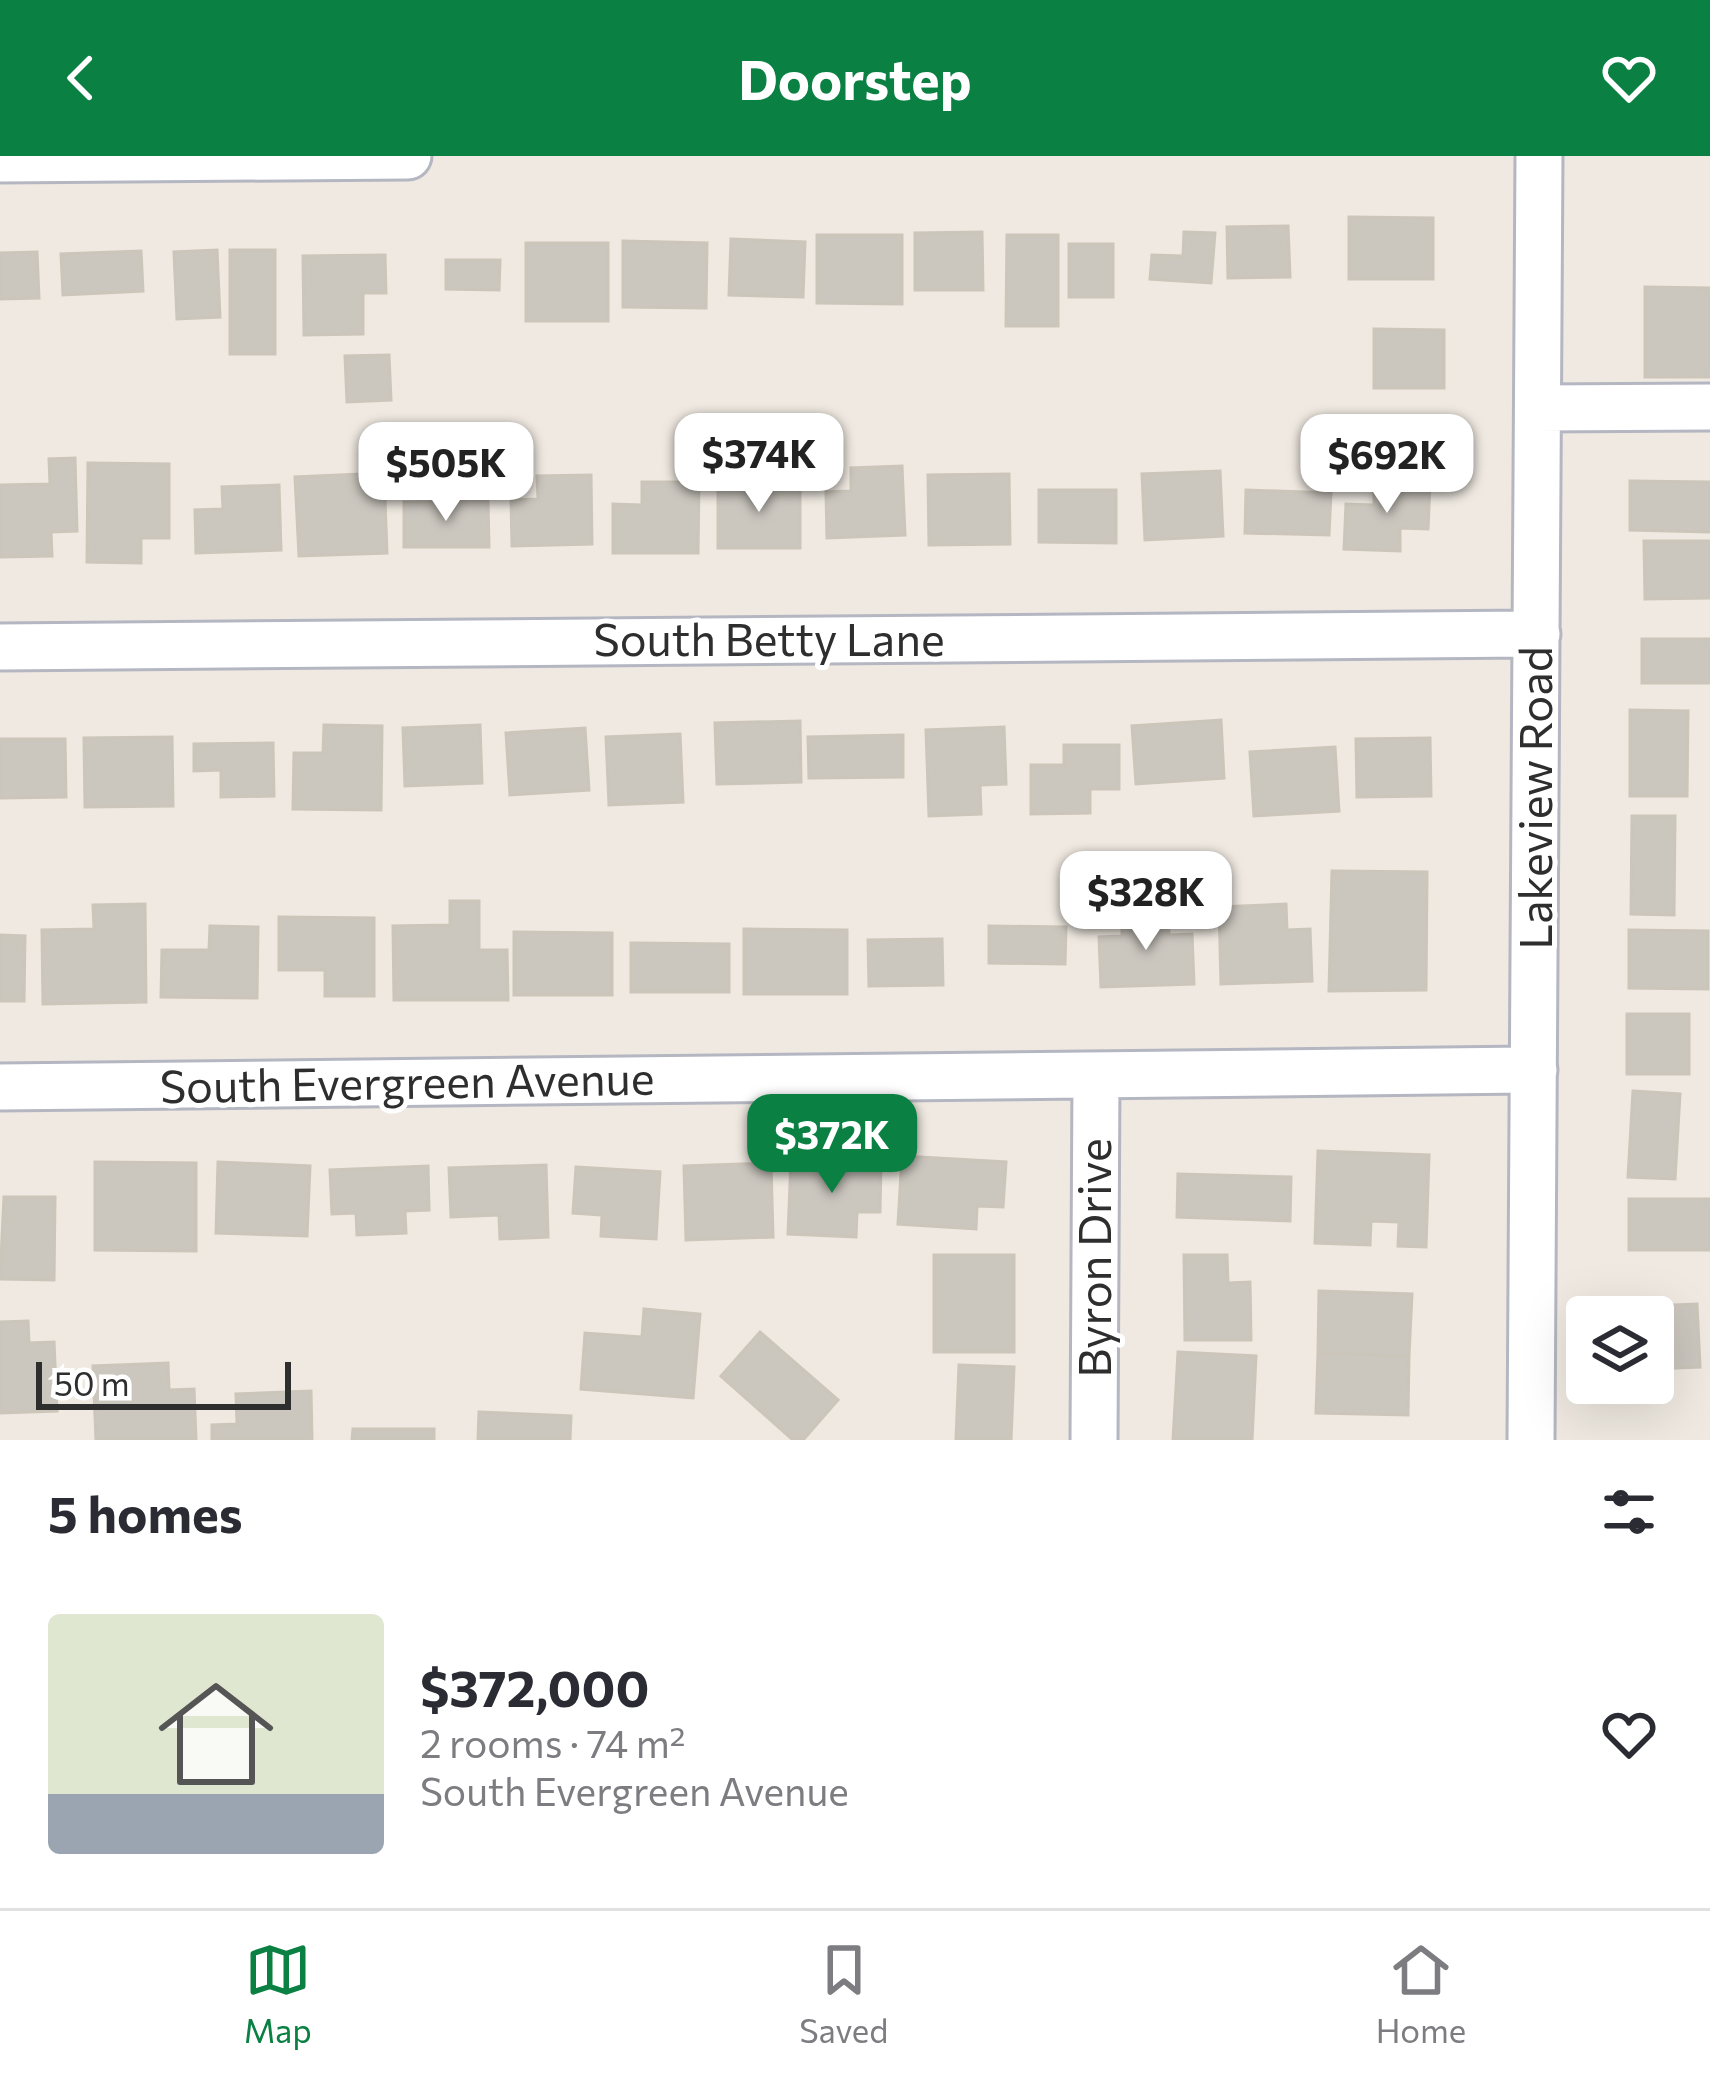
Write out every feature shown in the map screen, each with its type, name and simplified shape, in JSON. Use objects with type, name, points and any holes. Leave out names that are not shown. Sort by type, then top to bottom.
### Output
[{"type":"street","points":[[0,160],[408,156]]},
{"type":"street","name":"Lakeview Road","points":[[1531,1440],[1540,156]]},
{"type":"street","points":[[1540,408],[1710,407]]},
{"type":"street","name":"South Betty Lane","points":[[0,647],[1537,634]]},
{"type":"street","name":"South Evergreen Avenue","points":[[0,1087],[1534,1070]]},
{"type":"street","name":"Byron Drive","points":[[1094,1440],[1096,1076]]},
{"type":"building","points":[[1349,217],[1433,218],[1433,279],[1349,279]]},
{"type":"building","points":[[1288,226],[1290,277],[1228,278],[1227,227]]},
{"type":"building","points":[[982,232],[983,290],[915,290],[915,233]]},
{"type":"building","points":[[1184,232],[1215,233],[1211,283],[1150,279],[1152,255],[1183,256]]},
{"type":"building","points":[[817,235],[902,235],[902,304],[817,303]]},
{"type":"building","points":[[1007,235],[1058,235],[1058,326],[1006,326]]},
{"type":"building","points":[[731,239],[805,242],[803,297],[729,295]]},
{"type":"building","points":[[623,241],[707,243],[706,308],[623,307]]},
{"type":"building","points":[[526,243],[608,243],[608,321],[526,321]]},
{"type":"building","points":[[1069,244],[1113,244],[1113,297],[1069,297]]},
{"type":"building","points":[[217,250],[220,317],[177,319],[174,252]]},
{"type":"building","points":[[230,250],[275,250],[275,354],[230,354]]},
{"type":"building","points":[[141,251],[143,291],[63,295],[61,254]]},
{"type":"building","points":[[37,252],[39,298],[0,299],[0,253]]},
{"type":"building","points":[[385,255],[386,293],[363,293],[363,334],[304,335],[303,256]]},
{"type":"building","points":[[446,260],[500,260],[499,290],[446,289]]},
{"type":"building","points":[[1645,287],[1710,288],[1710,377],[1645,377]]},
{"type":"building","points":[[1374,329],[1444,330],[1444,388],[1374,388]]},
{"type":"building","points":[[389,355],[391,400],[347,402],[345,356]]},
{"type":"building","points":[[75,458],[77,531],[51,532],[52,556],[0,557],[0,485],[50,484],[49,459]]},
{"type":"building","points":[[88,463],[169,464],[169,538],[141,538],[141,563],[87,562]]},
{"type":"building","points":[[902,466],[905,535],[827,538],[826,492],[851,491],[851,468]]},
{"type":"building","points":[[1220,471],[1223,536],[1145,540],[1142,474]]},
{"type":"building","points":[[384,473],[387,553],[299,556],[295,477]]},
{"type":"building","points":[[1009,474],[1010,544],[929,545],[928,475]]},
{"type":"building","points":[[591,475],[592,544],[512,546],[511,500],[538,499],[537,476]]},
{"type":"building","points":[[1630,481],[1710,482],[1710,532],[1630,530]]},
{"type":"building","points":[[642,482],[699,482],[698,553],[613,553],[613,504],[642,505]]},
{"type":"building","points":[[718,482],[800,483],[800,548],[718,548]]},
{"type":"building","points":[[1374,482],[1430,484],[1428,529],[1400,528],[1400,551],[1344,549],[1346,504],[1374,505]]},
{"type":"building","points":[[279,485],[281,550],[196,553],[195,510],[223,509],[222,487]]},
{"type":"building","points":[[1039,490],[1116,490],[1116,543],[1039,542]]},
{"type":"building","points":[[1246,490],[1331,493],[1329,535],[1245,533]]},
{"type":"building","points":[[488,501],[489,547],[404,547],[404,502]]},
{"type":"building","points":[[1644,541],[1710,541],[1710,598],[1645,599]]},
{"type":"building","points":[[1642,639],[1710,639],[1710,683],[1642,683]]},
{"type":"building","points":[[1630,710],[1688,711],[1687,796],[1630,796]]},
{"type":"building","points":[[1221,720],[1224,778],[1136,784],[1132,726]]},
{"type":"building","points":[[800,721],[801,782],[717,784],[715,723]]},
{"type":"building","points":[[324,725],[382,726],[381,810],[293,809],[294,753],[323,753]]},
{"type":"building","points":[[480,725],[482,783],[405,786],[403,728]]},
{"type":"building","points":[[1004,727],[1006,784],[980,785],[981,814],[929,816],[926,730]]},
{"type":"building","points":[[585,728],[589,790],[510,795],[506,733]]},
{"type":"building","points":[[680,734],[683,802],[609,805],[606,737]]},
{"type":"building","points":[[903,735],[903,777],[809,778],[808,737]]},
{"type":"building","points":[[172,737],[173,806],[85,807],[84,738]]},
{"type":"building","points":[[1430,738],[1431,796],[1357,797],[1356,739]]},
{"type":"building","points":[[0,739],[65,739],[66,797],[0,798]]},
{"type":"building","points":[[273,743],[274,796],[221,797],[221,770],[194,771],[194,744]]},
{"type":"building","points":[[1064,745],[1119,745],[1119,789],[1090,789],[1090,813],[1031,814],[1031,765],[1064,765]]},
{"type":"building","points":[[1335,747],[1339,811],[1254,816],[1250,752]]},
{"type":"building","points":[[1632,816],[1675,816],[1674,915],[1631,914]]},
{"type":"building","points":[[1332,871],[1427,872],[1426,990],[1329,991]]},
{"type":"building","points":[[450,901],[479,901],[479,950],[507,950],[508,1000],[394,1000],[393,926],[450,925]]},
{"type":"building","points":[[145,904],[146,1002],[43,1004],[42,930],[94,929],[93,905]]},
{"type":"building","points":[[1286,904],[1287,930],[1310,929],[1312,981],[1221,984],[1219,907]]},
{"type":"building","points":[[1168,910],[1169,935],[1192,934],[1194,984],[1101,987],[1099,937],[1122,936],[1122,912]]},
{"type":"building","points":[[279,917],[374,918],[374,996],[325,996],[325,970],[279,970]]},
{"type":"building","points":[[210,926],[258,927],[257,998],[161,997],[162,950],[209,950]]},
{"type":"building","points":[[989,926],[1066,927],[1065,964],[989,963]]},
{"type":"building","points":[[744,929],[847,930],[847,994],[744,994]]},
{"type":"building","points":[[1629,930],[1708,931],[1708,989],[1629,988]]},
{"type":"building","points":[[514,932],[612,933],[612,995],[514,995]]},
{"type":"building","points":[[0,935],[25,936],[24,1001],[0,1001]]},
{"type":"building","points":[[942,939],[943,985],[869,986],[868,940]]},
{"type":"building","points":[[631,943],[729,944],[729,992],[631,992]]},
{"type":"building","points":[[1627,1014],[1689,1014],[1689,1074],[1627,1074]]},
{"type":"building","points":[[1633,1091],[1680,1094],[1675,1179],[1628,1177]]},
{"type":"building","points":[[1318,1151],[1429,1155],[1426,1247],[1398,1246],[1399,1222],[1371,1221],[1370,1245],[1315,1243]]},
{"type":"building","points":[[902,1156],[1006,1162],[1003,1207],[977,1206],[976,1229],[898,1224]]},
{"type":"building","points":[[791,1159],[881,1162],[880,1212],[857,1212],[856,1237],[788,1234]]},
{"type":"building","points":[[95,1162],[196,1163],[196,1251],[95,1250]]},
{"type":"building","points":[[218,1162],[310,1166],[307,1236],[216,1233]]},
{"type":"building","points":[[771,1163],[773,1237],[686,1240],[684,1166]]},
{"type":"building","points":[[546,1165],[548,1237],[500,1239],[499,1215],[451,1217],[449,1168]]},
{"type":"building","points":[[428,1166],[429,1210],[405,1211],[406,1233],[357,1235],[356,1213],[332,1214],[330,1170]]},
{"type":"building","points":[[576,1167],[660,1172],[656,1239],[601,1236],[602,1215],[573,1213]]},
{"type":"building","points":[[1178,1174],[1291,1177],[1290,1221],[1177,1217]]},
{"type":"building","points":[[4,1197],[55,1197],[54,1280],[0,1279]]},
{"type":"building","points":[[1629,1199],[1710,1199],[1710,1250],[1629,1250]]},
{"type":"building","points":[[934,1255],[1014,1255],[1014,1352],[934,1352]]},
{"type":"building","points":[[1184,1255],[1227,1255],[1228,1283],[1250,1282],[1251,1340],[1185,1340]]},
{"type":"building","points":[[1319,1291],[1412,1294],[1409,1356],[1318,1353]]},
{"type":"building","points":[[1697,1304],[1700,1367],[1674,1368],[1674,1305]]},
{"type":"building","points":[[644,1309],[700,1314],[693,1398],[581,1389],[585,1333],[642,1337]]},
{"type":"building","points":[[28,1321],[29,1343],[54,1342],[57,1411],[0,1413],[0,1322]]},
{"type":"building","points":[[760,1332],[838,1400],[803,1440],[793,1440],[721,1376]]},
{"type":"building","points":[[1178,1352],[1256,1356],[1252,1440],[1173,1440]]},
{"type":"building","points":[[1318,1353],[1409,1356],[1408,1415],[1316,1413]]},
{"type":"building","points":[[168,1363],[169,1390],[194,1389],[196,1440],[96,1440],[93,1366]]},
{"type":"building","points":[[959,1365],[1014,1367],[1011,1440],[956,1440]]},
{"type":"building","points":[[311,1391],[312,1440],[212,1440],[212,1425],[237,1424],[236,1394]]},
{"type":"building","points":[[479,1412],[571,1416],[570,1440],[478,1440]]},
{"type":"building","points":[[353,1429],[434,1429],[434,1440],[352,1440]]}]
